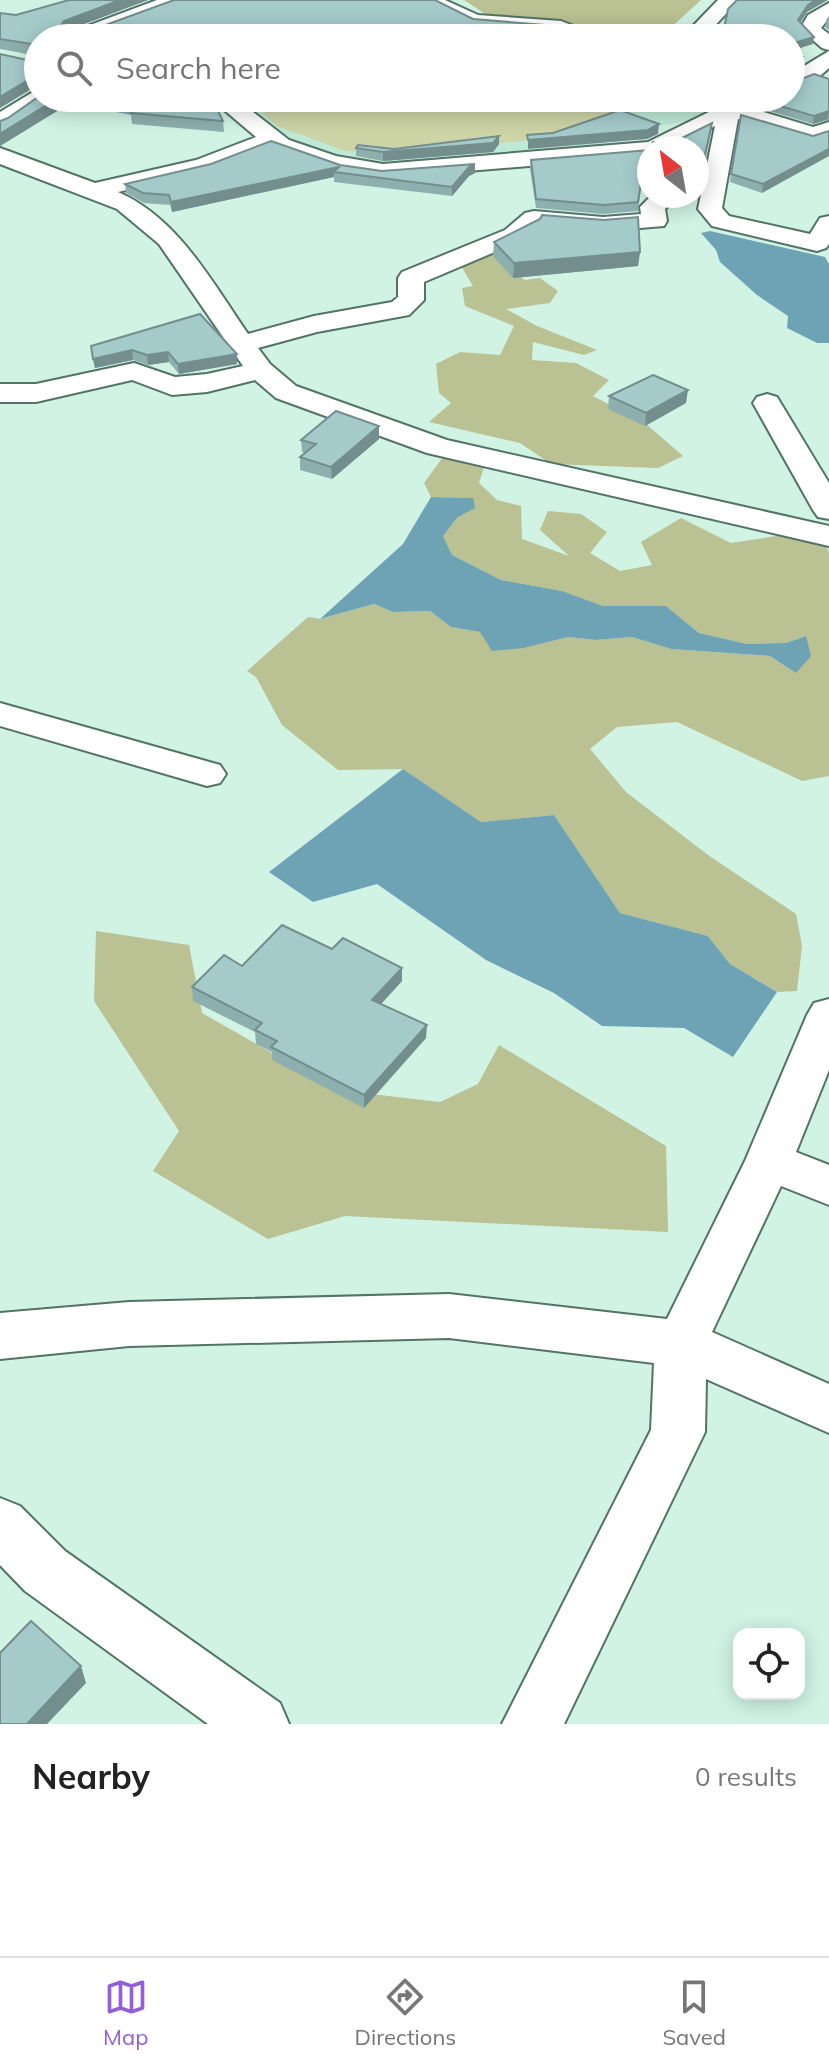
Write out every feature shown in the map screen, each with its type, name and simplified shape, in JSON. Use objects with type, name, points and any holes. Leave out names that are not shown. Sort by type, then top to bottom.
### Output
[{"type":"street","points":[[111,24],[175,0]]},
{"type":"street","points":[[430,0],[474,21],[499,24]]},
{"type":"street","points":[[706,24],[729,0]]},
{"type":"street","points":[[829,9],[815,19],[810,29],[829,44]]},
{"type":"street","points":[[805,76],[824,69]]},
{"type":"street","points":[[0,122],[24,105]]},
{"type":"street","points":[[238,112],[271,139],[332,162],[383,171],[637,149]]},
{"type":"street","points":[[671,136],[709,112]]},
{"type":"street","points":[[710,209],[721,112]]},
{"type":"street","points":[[746,112],[813,134],[829,129]]},
{"type":"street","points":[[94,190],[203,165],[271,139]]},
{"type":"street","points":[[0,155],[18,165],[126,204],[168,239],[260,370],[286,392],[438,447],[829,536]]},
{"type":"street","points":[[242,344],[314,324],[400,309],[411,300],[411,278],[514,235],[534,218],[562,204]]},
{"type":"street","points":[[534,218],[603,224],[655,221],[652,208]]},
{"type":"street","points":[[696,208],[710,209],[721,221],[817,243],[829,223]]},
{"type":"street","points":[[0,393],[36,393],[134,371],[172,386],[207,383],[260,370]]},
{"type":"street","points":[[767,403],[829,510]]},
{"type":"street","points":[[0,714],[207,774]]},
{"type":"street","points":[[532,1724],[678,1432],[681,1343],[769,1161],[829,1015]]},
{"type":"street","points":[[769,1161],[829,1186]]},
{"type":"street","points":[[0,1336],[129,1324],[449,1316],[681,1343],[829,1409]]},
{"type":"street","points":[[0,1525],[45,1571],[259,1724]]},
{"type":"shaded area","points":[[464,0],[701,0],[675,24],[560,24],[490,17]]},
{"type":"shaded area","points":[[244,112],[709,112],[700,119],[653,127],[568,154],[384,168],[358,165],[273,137]]},
{"type":"shaded area","points":[[616,112],[554,138],[399,152],[345,151],[277,126],[262,113]]},
{"type":"shaded area","points":[[490,252],[525,280],[540,278],[558,291],[550,303],[506,309],[537,326],[597,350],[584,355],[533,342],[532,360],[576,363],[609,380],[593,396],[646,424],[683,456],[658,468],[551,464],[520,443],[429,422],[451,403],[439,393],[436,364],[460,352],[500,355],[514,326],[465,306],[462,288],[473,286],[458,261]]},
{"type":"shaded area","points":[[443,457],[485,464],[479,483],[497,500],[521,506],[522,539],[569,556],[540,530],[548,511],[581,514],[607,532],[590,553],[620,571],[652,565],[641,542],[681,518],[731,543],[783,535],[825,543],[829,553],[829,776],[802,781],[677,722],[617,727],[590,749],[626,792],[708,855],[796,914],[802,946],[797,991],[777,992],[730,964],[708,936],[620,913],[554,815],[481,822],[403,769],[338,770],[282,725],[256,677],[247,671],[308,617],[321,619],[374,604],[393,612],[430,611],[451,627],[480,632],[524,648],[568,637],[596,640],[632,637],[671,649],[770,656],[796,673],[806,636],[786,643],[747,644],[699,633],[666,606],[602,606],[562,591],[501,580],[452,555],[443,536],[473,498],[431,497],[424,483]]},
{"type":"shaded area","points":[[96,931],[189,945],[202,1013],[337,1090],[440,1102],[478,1084],[499,1045],[666,1146],[668,1232],[345,1216],[268,1239],[153,1171],[179,1131],[94,1001]]},
{"type":"water","points":[[710,231],[825,257],[829,264],[829,343],[817,343],[787,328],[788,316],[757,295],[720,262],[716,250],[701,233]]},
{"type":"water","points":[[431,497],[473,498],[475,508],[458,517],[443,536],[452,555],[501,580],[562,591],[603,606],[666,606],[699,633],[747,644],[786,643],[806,636],[811,656],[796,673],[770,656],[671,649],[632,637],[596,640],[568,637],[524,648],[492,651],[480,632],[451,627],[430,611],[393,612],[374,604],[320,619],[403,544]]},
{"type":"water","points":[[403,769],[481,822],[554,815],[620,913],[708,936],[730,964],[777,992],[733,1057],[684,1028],[602,1026],[554,993],[486,960],[377,884],[313,902],[269,872]]},
{"type":"building","points":[[69,0],[120,0],[62,24],[24,24],[24,43],[0,39],[0,13],[16,15]]},
{"type":"building","points":[[174,0],[435,0],[473,19],[533,24],[108,24]]},
{"type":"building","points":[[737,0],[816,0],[808,5],[798,20],[802,24],[725,24],[728,9]]},
{"type":"building","points":[[805,27],[814,37],[805,40]]},
{"type":"building","points":[[0,54],[24,59],[24,83],[0,97]]},
{"type":"building","points":[[814,74],[829,79],[829,111],[814,116],[801,112],[805,112],[805,78]]},
{"type":"building","points":[[24,107],[24,112],[35,112],[0,134],[0,121]]},
{"type":"building","points":[[219,112],[223,121],[131,113]]},
{"type":"building","points":[[614,112],[626,112],[659,124],[648,130],[528,140],[527,135],[553,133]]},
{"type":"building","points":[[741,115],[813,136],[829,131],[829,149],[763,184],[731,174]]},
{"type":"building","points":[[712,123],[709,137],[686,136]]},
{"type":"building","points":[[499,136],[493,143],[383,152],[356,148],[358,145],[394,149]]},
{"type":"building","points":[[271,141],[340,165],[382,171],[475,164],[452,187],[334,172],[339,167],[171,202],[169,195],[143,193],[125,184],[211,164]]},
{"type":"building","points":[[637,151],[637,202],[604,205],[536,199],[531,160]]},
{"type":"building","points":[[542,215],[604,220],[638,217],[640,252],[514,263],[494,242],[540,219]]},
{"type":"building","points":[[200,314],[237,354],[178,364],[168,352],[147,355],[132,350],[93,359],[91,346]]},
{"type":"building","points":[[653,375],[688,390],[646,413],[609,396]]},
{"type":"building","points":[[336,411],[379,426],[331,467],[300,457],[316,444],[301,440]]},
{"type":"building","points":[[282,925],[332,949],[343,938],[402,968],[372,1000],[427,1025],[364,1095],[271,1047],[277,1041],[255,1030],[262,1023],[192,987],[224,955],[242,966]]},
{"type":"building","points":[[31,1621],[81,1666],[27,1724],[0,1724],[0,1653]]}]
